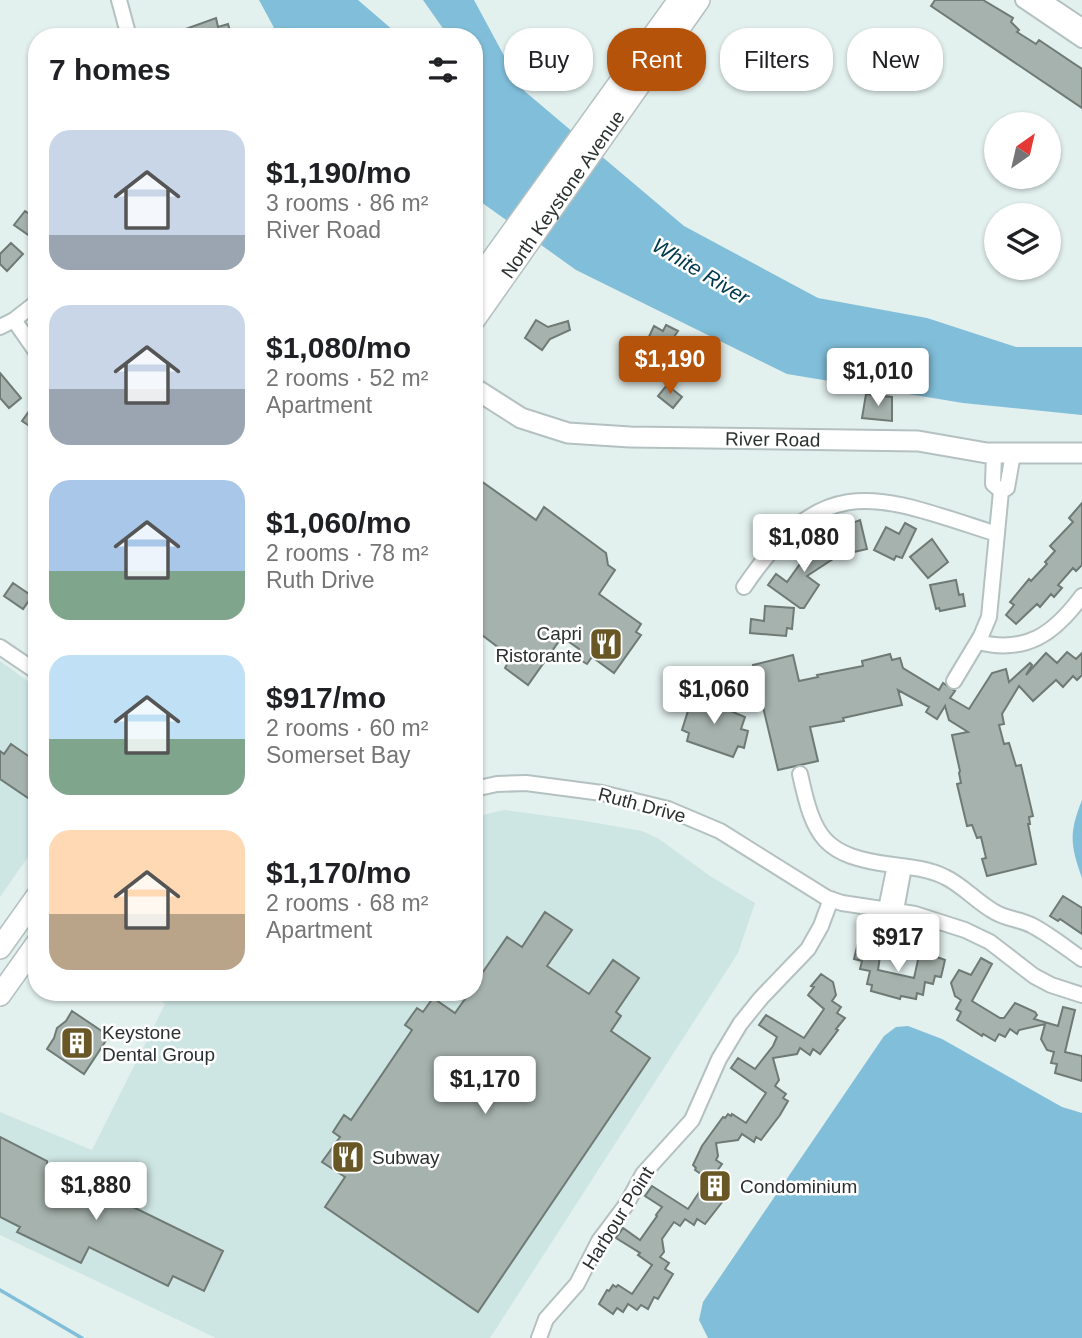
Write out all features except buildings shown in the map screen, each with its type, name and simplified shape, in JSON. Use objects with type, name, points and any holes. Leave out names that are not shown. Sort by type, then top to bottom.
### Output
[{"type":"main road","name":"North Keystone Avenue","points":[[483,303],[508,254],[679,0]]},
{"type":"main road","name":"North Keystone Avenue","points":[[483,277],[508,254],[699,0]]},
{"type":"main road","points":[[0,948],[28,909]]},
{"type":"main road","points":[[0,995],[28,956]]},
{"type":"street","points":[[119,0],[127,28]]},
{"type":"street","points":[[1023,0],[1082,40]]},
{"type":"street","points":[[1043,0],[1082,26]]},
{"type":"street","points":[[0,327],[28,309]]},
{"type":"street","points":[[14,320],[28,340]]},
{"type":"street","name":"River Road","points":[[483,394],[521,418],[568,433],[630,437],[918,441],[1004,454],[1082,453]]},
{"type":"street","points":[[954,681],[978,642],[990,610],[1000,491],[993,484],[1004,454]]},
{"type":"street","points":[[744,587],[767,554],[791,529],[811,515],[842,503],[862,500],[894,502],[997,534]]},
{"type":"street","points":[[978,642],[1004,646],[1035,639],[1060,623],[1082,596]]},
{"type":"street","points":[[0,647],[28,666]]},
{"type":"street","points":[[800,774],[809,814],[822,837],[838,850],[856,858],[924,870],[946,877],[1000,916],[1034,926],[1082,959]]},
{"type":"street","name":"Ruth Drive","points":[[483,787],[526,783],[602,793],[668,809],[720,831],[831,899],[842,903],[891,909],[965,930],[990,943],[1034,976],[1051,985],[1082,995]]},
{"type":"street","points":[[891,909],[899,866]]},
{"type":"street","name":"Harbour Point","points":[[540,1334],[548,1317],[578,1284],[599,1241],[626,1205],[643,1174],[692,1119],[719,1059],[740,1024],[808,949],[821,926],[831,899]]},
{"type":"shaded area","points":[[0,661],[28,681],[28,857],[0,897]]},
{"type":"shaded area","points":[[504,810],[642,831],[659,839],[710,876],[755,903],[738,953],[490,1338],[216,1338],[0,1235],[0,1112],[92,1150],[165,1004],[161,1001],[483,1001],[483,815]]},
{"type":"water","points":[[259,0],[358,0],[391,28],[274,28]]},
{"type":"water","name":"White River","points":[[423,0],[474,0],[504,56],[504,91],[524,91],[684,226],[818,298],[927,318],[1016,347],[1082,347],[1082,415],[963,403],[787,374],[576,270],[483,203],[483,28],[443,28]]},
{"type":"water","points":[[1082,800],[1082,878],[1075,856],[1073,830]]},
{"type":"water","points":[[908,1026],[942,1039],[1062,1107],[1082,1113],[1082,1338],[708,1338],[699,1320],[703,1302],[884,1036],[896,1027]]},
{"type":"waterway","points":[[0,1290],[82,1338]]},
{"type":"place","name":"Capri Ristorante","points":[[606,644]]},
{"type":"place","name":"Keystone Dental Group","points":[[77,1043]]},
{"type":"place","name":"Subway","points":[[348,1157]]},
{"type":"place","name":"Condominium","points":[[715,1186]]}]
